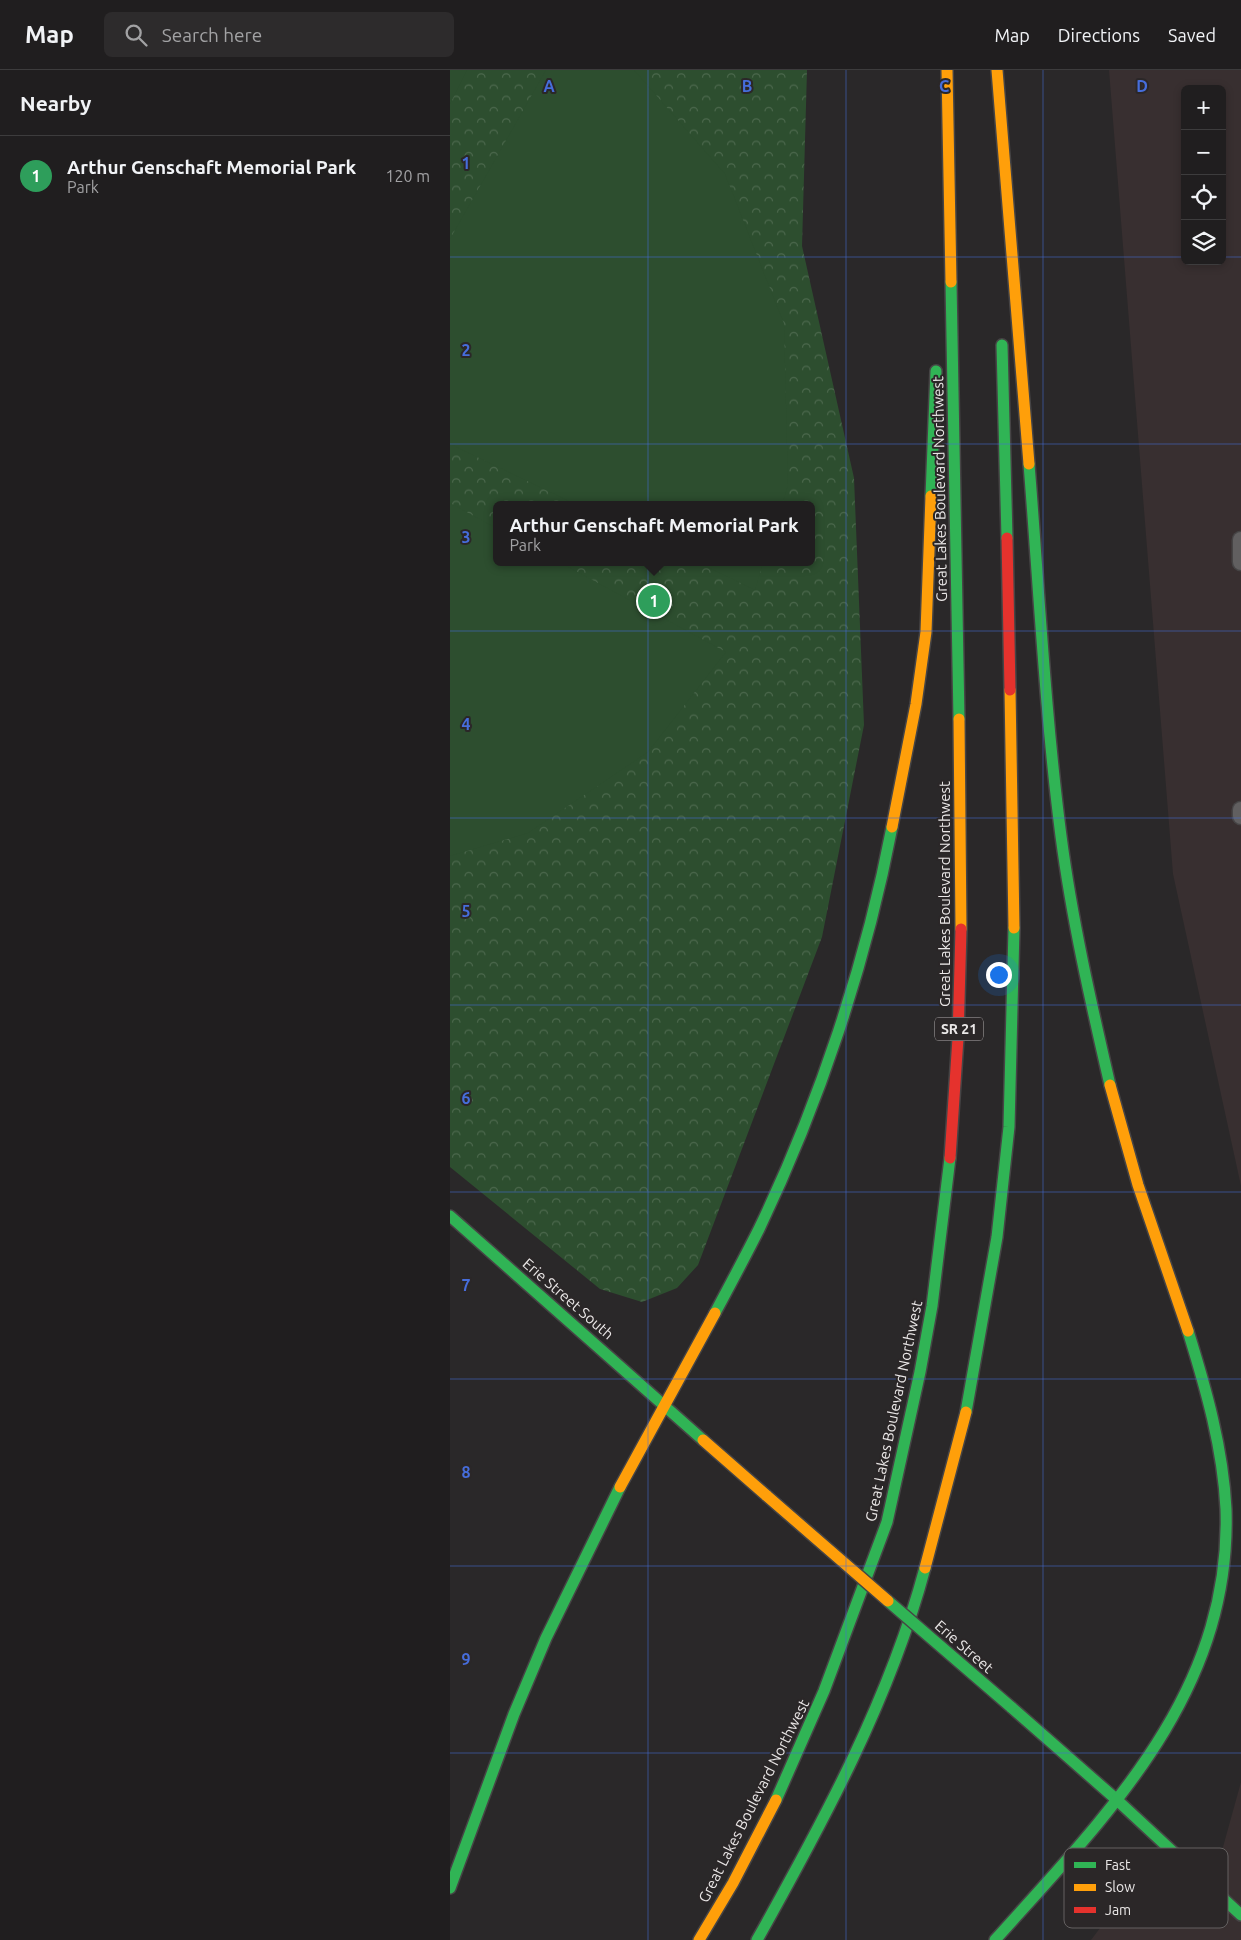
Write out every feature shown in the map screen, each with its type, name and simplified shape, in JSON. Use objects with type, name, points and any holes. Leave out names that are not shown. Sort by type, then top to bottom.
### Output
[{"type":"main road","points":[[939,280],[947,70]]},
{"type":"main road","name":"Great Lakes Boulevard Northwest","points":[[699,1940],[745,1858],[821,1701],[884,1532],[922,1370],[936,1285],[956,1096],[962,989],[947,70]]},
{"type":"main road","points":[[996,70],[1000,248]]},
{"type":"main road","points":[[996,70],[1049,715],[1059,812],[1074,918],[1095,1022],[1115,1105],[1139,1188],[1212,1412],[1221,1453],[1226,1496],[1224,1559],[1217,1601],[1206,1642],[1190,1682],[1171,1721],[1149,1757],[1117,1800],[1076,1848]]},
{"type":"main road","points":[[757,1940],[820,1827],[895,1660],[920,1587],[964,1427],[997,1237],[1009,1117],[1015,900],[1002,337]]},
{"type":"main road","points":[[450,1888],[514,1714],[546,1638],[619,1488],[759,1229],[803,1129],[829,1057],[862,950],[886,859],[916,704],[923,650],[929,559],[936,360]]},
{"type":"main road","name":"Erie Street South","points":[[450,1216],[665,1405]]},
{"type":"main road","name":"Erie Street","points":[[665,1405],[1117,1800],[1169,1848]]},
{"type":"main road","points":[[996,1940],[1064,1861]]},
{"type":"main road","name":"Erie Street","points":[[1228,1903],[1241,1915]]},
{"type":"lane","points":[[1241,540],[1241,562]]},
{"type":"lane","points":[[1241,810],[1241,816]]},
{"type":"shaded area","points":[[1109,70],[1241,70],[1241,1186],[1173,874]]},
{"type":"shaded area","points":[[1241,1782],[1241,1940],[1091,1940],[1100,1928],[1228,1928],[1228,1848],[1223,1847]]},
{"type":"green space","points":[[450,70],[807,70],[802,246],[854,478],[864,725],[822,937],[698,1265],[677,1288],[642,1302],[600,1289],[450,1167]]},
{"type":"green space","points":[[450,70],[467,70],[450,104]]},
{"type":"green space","points":[[546,70],[634,70],[725,174],[784,324],[788,485],[783,501],[569,501],[450,444],[450,239]]},
{"type":"green space","points":[[450,503],[493,526],[493,566],[566,566],[726,652],[648,752],[528,833],[450,856]]},
{"type":"green space","points":[[705,566],[762,566],[755,590]]},
{"type":"traffic: fast","points":[[951,282],[959,719]]},
{"type":"traffic: fast","points":[[1002,345],[1007,538]]},
{"type":"traffic: fast","points":[[931,496],[936,371]]},
{"type":"traffic: fast","points":[[1029,464],[1046,697],[1065,867],[1076,930],[1110,1085]]},
{"type":"traffic: fast","points":[[715,1313],[759,1229],[821,1083],[869,930],[892,827]]},
{"type":"traffic: fast","points":[[966,1412],[997,1237],[1009,1127],[1014,928]]},
{"type":"traffic: fast","points":[[776,1800],[824,1691],[887,1522],[920,1372],[932,1306],[950,1158]]},
{"type":"traffic: fast","points":[[450,1216],[703,1440]]},
{"type":"traffic: fast","points":[[1077,1848],[1119,1797],[1155,1746],[1185,1693],[1208,1636],[1222,1575],[1226,1509],[1221,1464],[1207,1397],[1188,1331]]},
{"type":"traffic: fast","points":[[450,1888],[514,1714],[546,1638],[620,1487]]},
{"type":"traffic: fast","points":[[757,1940],[806,1851],[853,1759],[893,1665],[925,1568]]},
{"type":"traffic: fast","points":[[888,1601],[1011,1707]]},
{"type":"traffic: fast","points":[[1011,1707],[1169,1848]]},
{"type":"traffic: fast","points":[[995,1940],[1064,1863]]},
{"type":"traffic: fast","points":[[1228,1903],[1241,1915]]},
{"type":"traffic: slow","points":[[947,70],[951,282]]},
{"type":"traffic: slow","points":[[997,70],[1029,464]]},
{"type":"traffic: slow","points":[[892,827],[916,704],[926,632],[931,496]]},
{"type":"traffic: slow","points":[[1010,690],[1014,928]]},
{"type":"traffic: slow","points":[[959,719],[961,929]]},
{"type":"traffic: slow","points":[[1110,1085],[1138,1185],[1188,1331]]},
{"type":"traffic: slow","points":[[620,1487],[715,1313]]},
{"type":"traffic: slow","points":[[925,1568],[966,1412]]},
{"type":"traffic: slow","points":[[703,1440],[767,1496]]},
{"type":"traffic: slow","points":[[767,1496],[888,1601]]},
{"type":"traffic: slow","points":[[699,1940],[733,1883],[776,1800]]},
{"type":"traffic: jam","points":[[1007,538],[1010,690]]},
{"type":"traffic: jam","points":[[950,1158],[958,1038],[961,929]]},
{"type":"place","name":"Arthur Genschaft Memorial Park","points":[[654,601]]}]
